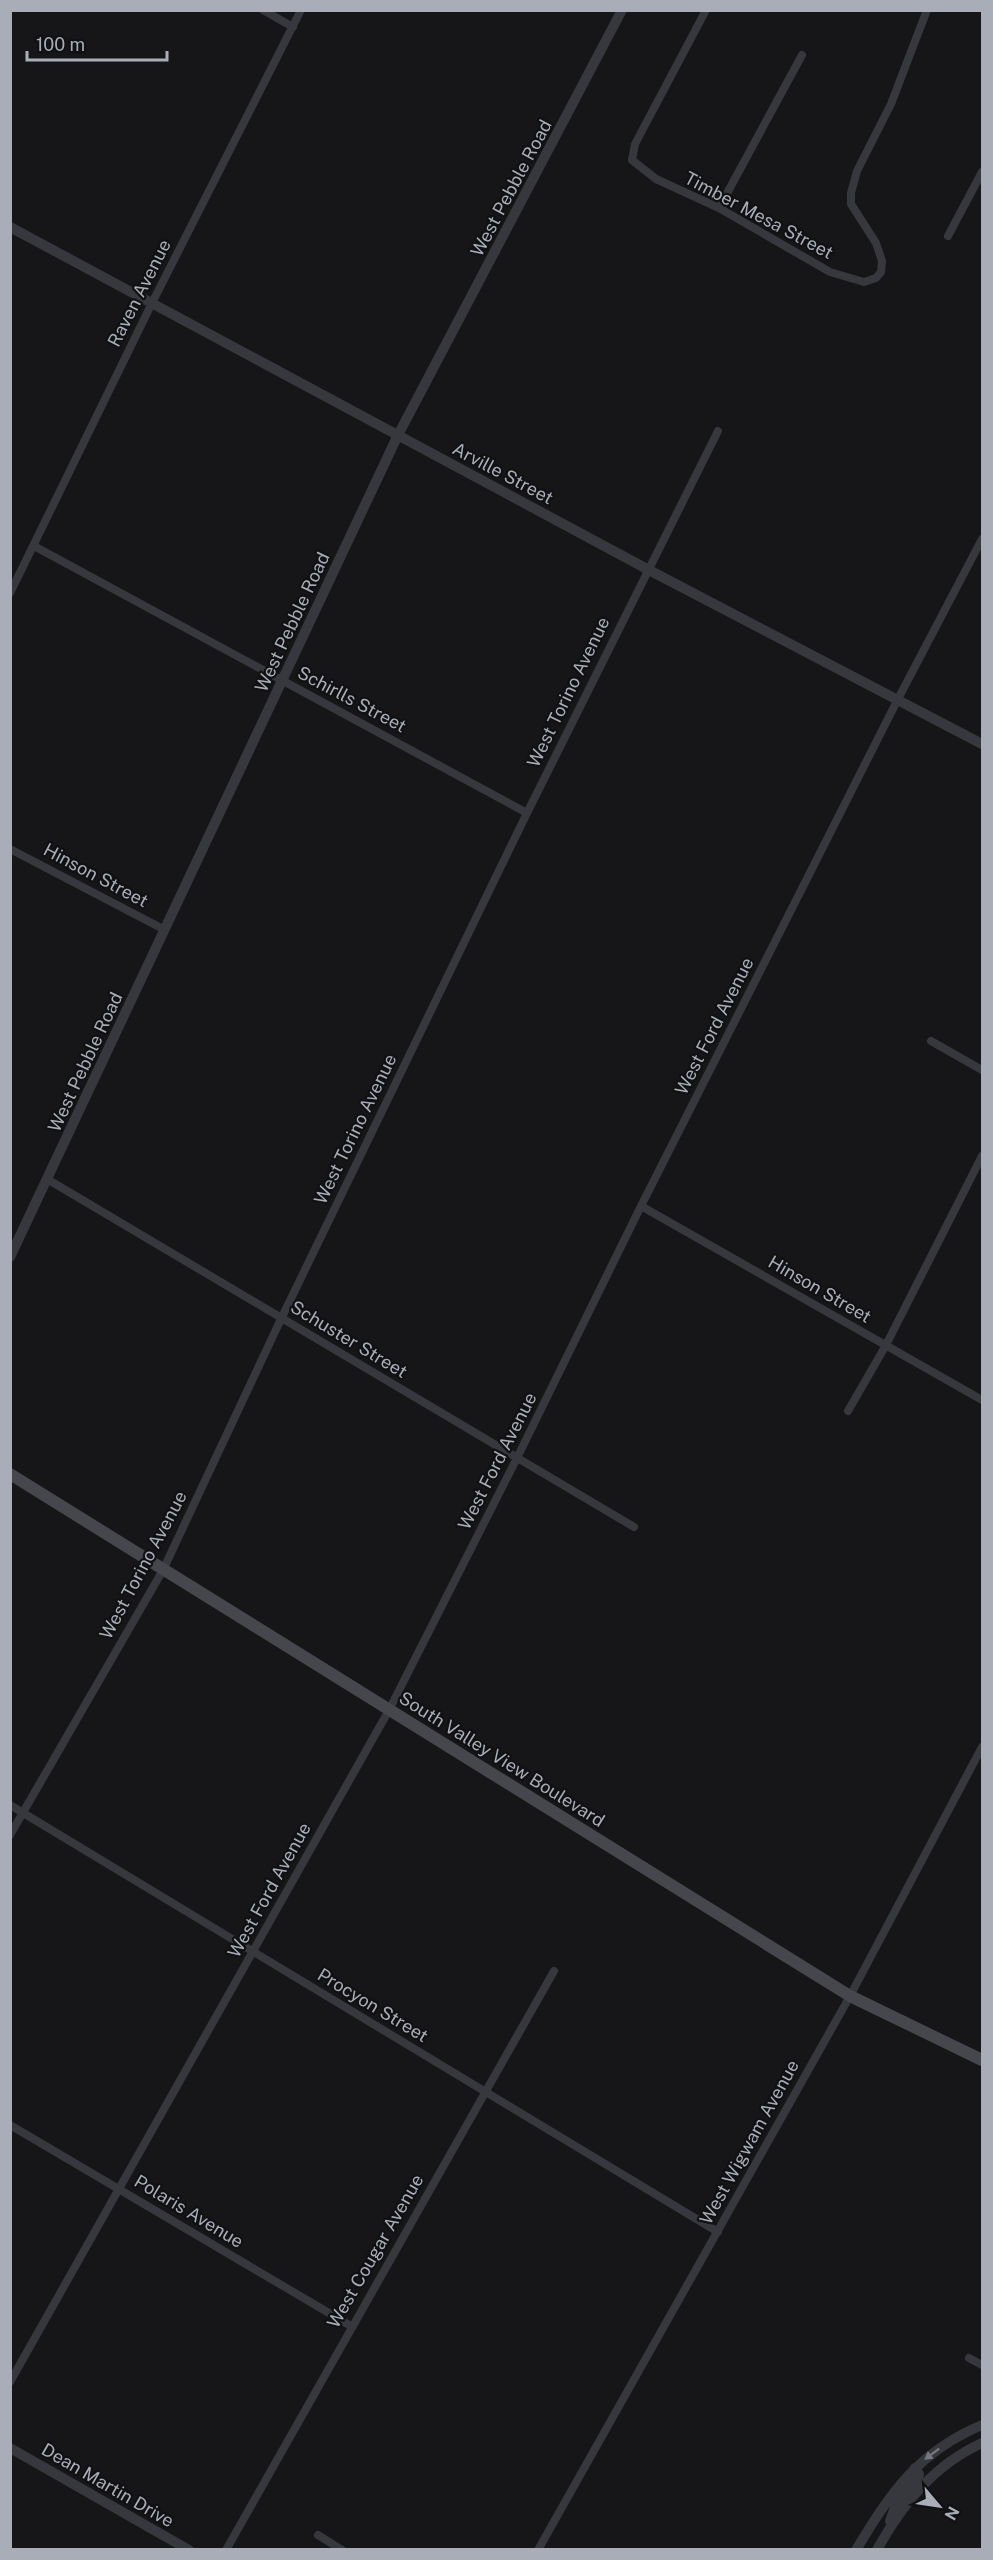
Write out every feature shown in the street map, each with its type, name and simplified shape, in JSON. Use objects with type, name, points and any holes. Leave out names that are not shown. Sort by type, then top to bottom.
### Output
[{"type":"main road","name":"South Valley View Boulevard","points":[[10,1474],[850,1996],[982,2060]]},
{"type":"street","points":[[263,10],[293,27]]},
{"type":"street","name":"Raven Avenue","points":[[10,594],[152,303],[301,10]]},
{"type":"street","name":"West Pebble Road","points":[[10,1257],[399,435],[622,10]]},
{"type":"street","name":"Timber Mesa Street","points":[[706,10],[635,144],[632,160],[656,179],[719,208],[830,272],[864,282],[876,278],[881,272],[882,261],[876,243],[851,204],[851,193],[857,171],[891,104],[927,10]]},
{"type":"street","points":[[719,208],[801,55]]},
{"type":"street","points":[[948,236],[982,172]]},
{"type":"street","name":"Arville Street","points":[[10,227],[647,569],[982,744]]},
{"type":"street","name":"West Torino Avenue","points":[[10,1835],[163,1570],[281,1319],[647,569],[718,431]]},
{"type":"street","name":"West Ford Avenue","points":[[10,2382],[389,1710],[641,1206],[898,699],[982,539]]},
{"type":"street","name":"Schirlls Street","points":[[34,546],[528,813]]},
{"type":"street","name":"Hinson Street","points":[[10,849],[165,930]]},
{"type":"street","points":[[932,1041],[982,1070]]},
{"type":"street","points":[[848,1411],[886,1345],[982,1156]]},
{"type":"street","name":"Schuster Street","points":[[47,1179],[634,1527]]},
{"type":"street","name":"Hinson Street","points":[[641,1206],[982,1400]]},
{"type":"street","name":"West Wigwam Avenue","points":[[537,2550],[850,1996],[982,1747]]},
{"type":"street","name":"Procyon Street","points":[[10,1805],[718,2232]]},
{"type":"street","name":"West Cougar Avenue","points":[[226,2550],[554,1971]]},
{"type":"street","name":"Polaris Avenue","points":[[10,2125],[351,2326]]},
{"type":"street","points":[[969,2358],[982,2365]]},
{"type":"street","points":[[857,2549],[888,2498],[915,2468],[951,2441],[982,2425]]},
{"type":"street","points":[[877,2550],[906,2503],[933,2475],[968,2450],[982,2444]]},
{"type":"street","name":"Dean Martin Drive","points":[[10,2448],[189,2550]]},
{"type":"street","points":[[887,2532],[897,2502],[918,2477],[919,2474],[915,2468]]},
{"type":"street","points":[[318,2535],[342,2550]]}]
